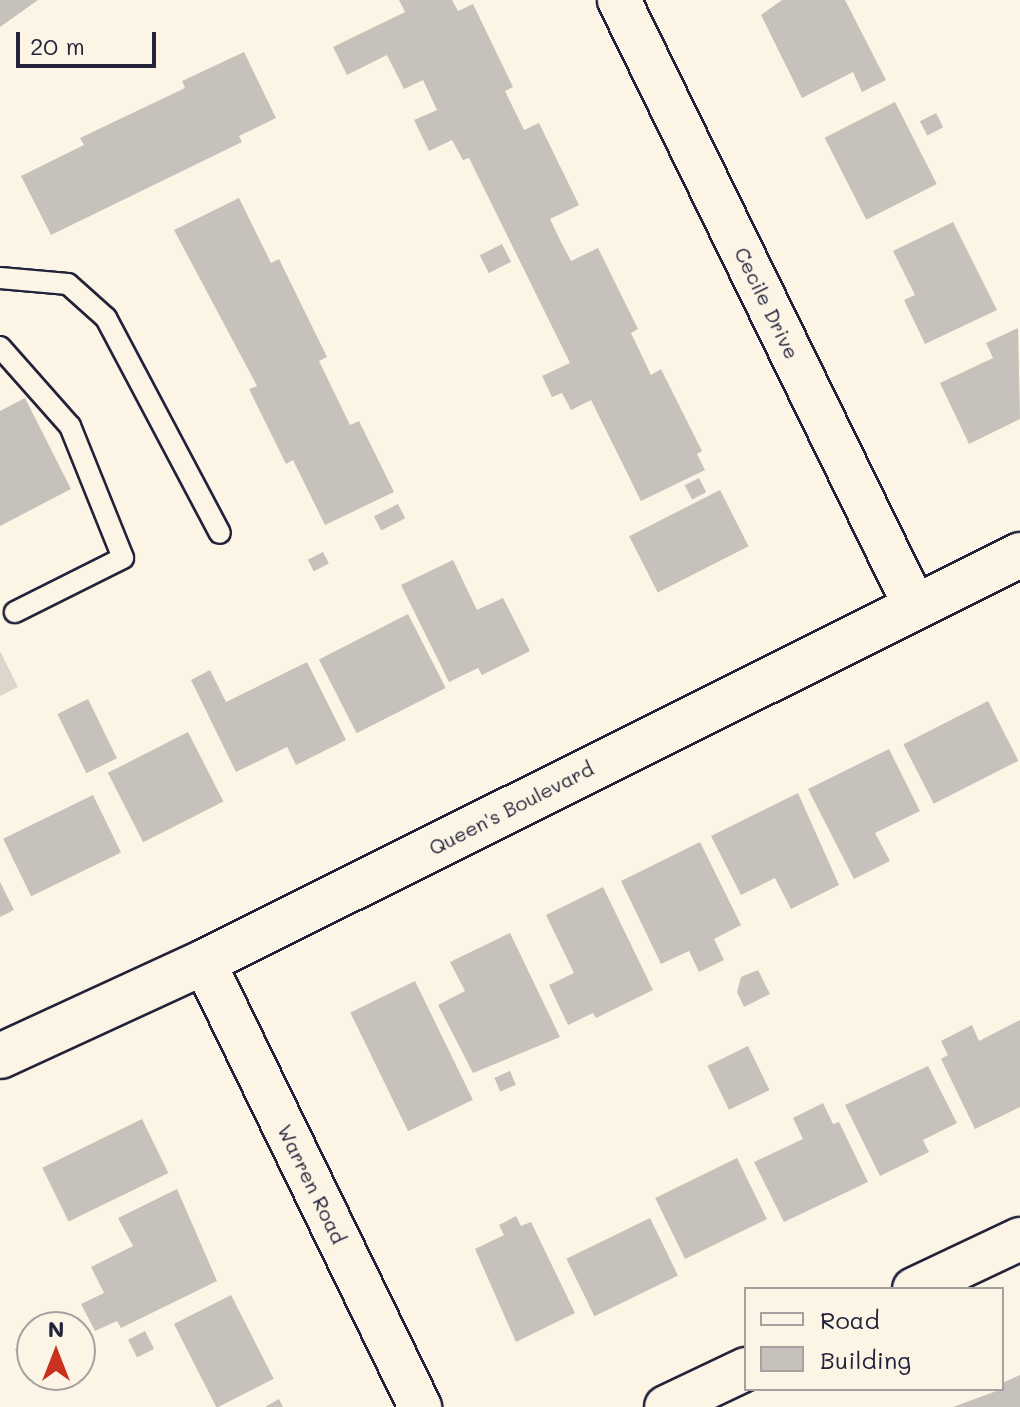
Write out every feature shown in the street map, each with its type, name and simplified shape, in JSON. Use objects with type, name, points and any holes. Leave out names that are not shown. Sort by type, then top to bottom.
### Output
[{"type":"street","name":"Cecile Drive","points":[[619,0],[915,607]]},
{"type":"street","name":"Queen's Boulevard","points":[[0,1056],[204,962],[1020,555]]},
{"type":"street","name":"Warren Road","points":[[204,962],[420,1407]]},
{"type":"street","points":[[918,1287],[1020,1239]]},
{"type":"street","points":[[666,1407],[744,1370]]},
{"type":"lane","points":[[0,278],[68,284],[106,318],[220,533]]},
{"type":"lane","points":[[0,347],[70,426],[123,558],[15,612]]},
{"type":"shaded area","points":[[0,651],[18,687],[0,696]]},
{"type":"building","points":[[0,0],[38,0],[0,27]]},
{"type":"building","points":[[399,0],[452,0],[458,11],[473,4],[513,87],[505,91],[524,130],[539,123],[579,205],[550,219],[560,240],[571,261],[598,248],[638,329],[631,333],[651,375],[661,369],[702,451],[697,454],[705,470],[641,501],[591,400],[571,410],[562,393],[552,397],[542,376],[570,363],[469,158],[463,160],[452,140],[429,151],[414,120],[437,110],[423,80],[404,89],[387,55],[347,75],[333,47],[405,12]]},
{"type":"building","points":[[782,0],[845,0],[886,80],[862,92],[853,72],[802,98],[761,15]]},
{"type":"building","points":[[244,52],[276,118],[239,136],[242,142],[51,235],[21,176],[84,145],[80,138],[185,88],[182,81]]},
{"type":"building","points":[[895,102],[937,184],[866,220],[825,138]]},
{"type":"building","points":[[936,113],[943,127],[927,135],[920,121]]},
{"type":"building","points":[[239,198],[271,263],[279,259],[327,357],[319,361],[350,425],[359,421],[394,492],[325,525],[293,460],[286,464],[249,389],[257,386],[174,230]]},
{"type":"building","points":[[953,222],[997,310],[925,344],[904,300],[915,295],[893,251]]},
{"type":"building","points":[[502,244],[511,262],[489,273],[480,255]]},
{"type":"building","points":[[1018,328],[1020,419],[969,444],[940,383],[993,358],[986,343]]},
{"type":"building","points":[[25,398],[71,489],[0,526],[0,411]]},
{"type":"building","points":[[699,478],[706,492],[692,500],[685,485]]},
{"type":"building","points":[[720,490],[749,546],[658,592],[629,536]]},
{"type":"building","points":[[398,504],[405,518],[381,531],[374,516]]},
{"type":"building","points":[[323,552],[329,564],[314,571],[308,560]]},
{"type":"building","points":[[453,560],[477,610],[503,598],[530,651],[482,675],[478,668],[449,682],[401,585]]},
{"type":"building","points":[[408,614],[446,688],[357,733],[319,659]]},
{"type":"building","points":[[307,662],[346,740],[296,765],[287,747],[236,772],[191,680],[210,670],[226,702]]},
{"type":"building","points":[[88,699],[117,758],[86,773],[57,714]]},
{"type":"building","points":[[988,701],[1018,761],[934,804],[903,744]]},
{"type":"building","points":[[188,732],[223,801],[143,842],[108,773]]},
{"type":"building","points":[[889,749],[920,811],[875,833],[890,861],[854,879],[808,789]]},
{"type":"building","points":[[798,793],[839,885],[791,909],[775,878],[741,895],[711,836]]},
{"type":"building","points":[[93,795],[121,853],[31,896],[3,839]]},
{"type":"building","points":[[700,842],[741,925],[714,939],[724,960],[699,972],[689,951],[661,964],[621,881]]},
{"type":"building","points":[[0,882],[14,910],[0,917]]},
{"type":"building","points":[[603,887],[653,990],[596,1018],[593,1013],[568,1025],[549,985],[574,973],[546,915]]},
{"type":"building","points":[[510,933],[560,1037],[473,1073],[438,1005],[465,991],[450,962]]},
{"type":"building","points":[[758,970],[770,994],[744,1007],[737,992],[741,977]]},
{"type":"building","points":[[415,981],[473,1100],[408,1131],[350,1013]]},
{"type":"building","points":[[1020,1020],[1020,1107],[975,1129],[941,1059],[948,1055],[941,1041],[972,1025],[979,1041]]},
{"type":"building","points":[[748,1046],[769,1090],[729,1110],[708,1066]]},
{"type":"building","points":[[928,1066],[957,1123],[923,1140],[929,1152],[880,1176],[845,1105]]},
{"type":"building","points":[[510,1071],[516,1085],[500,1091],[494,1078]]},
{"type":"building","points":[[823,1103],[833,1124],[839,1122],[868,1182],[784,1222],[754,1162],[803,1139],[793,1118]]},
{"type":"building","points":[[142,1119],[168,1173],[69,1222],[42,1168]]},
{"type":"building","points":[[737,1158],[767,1219],[685,1259],[655,1198]]},
{"type":"building","points":[[177,1189],[217,1281],[121,1328],[117,1321],[96,1331],[96,1311],[85,1311],[81,1304],[104,1293],[91,1267],[133,1246],[118,1218]]},
{"type":"building","points":[[516,1216],[521,1226],[531,1222],[575,1313],[516,1342],[475,1249],[504,1235],[499,1225]]},
{"type":"building","points":[[650,1218],[678,1276],[594,1316],[566,1259]]},
{"type":"building","points":[[231,1295],[274,1379],[216,1407],[174,1324]]},
{"type":"building","points":[[145,1331],[154,1349],[137,1357],[128,1340]]},
{"type":"building","points":[[1020,1375],[1020,1407],[953,1407],[1004,1391],[1004,1382]]},
{"type":"building","points":[[279,1399],[283,1407],[265,1407]]}]
